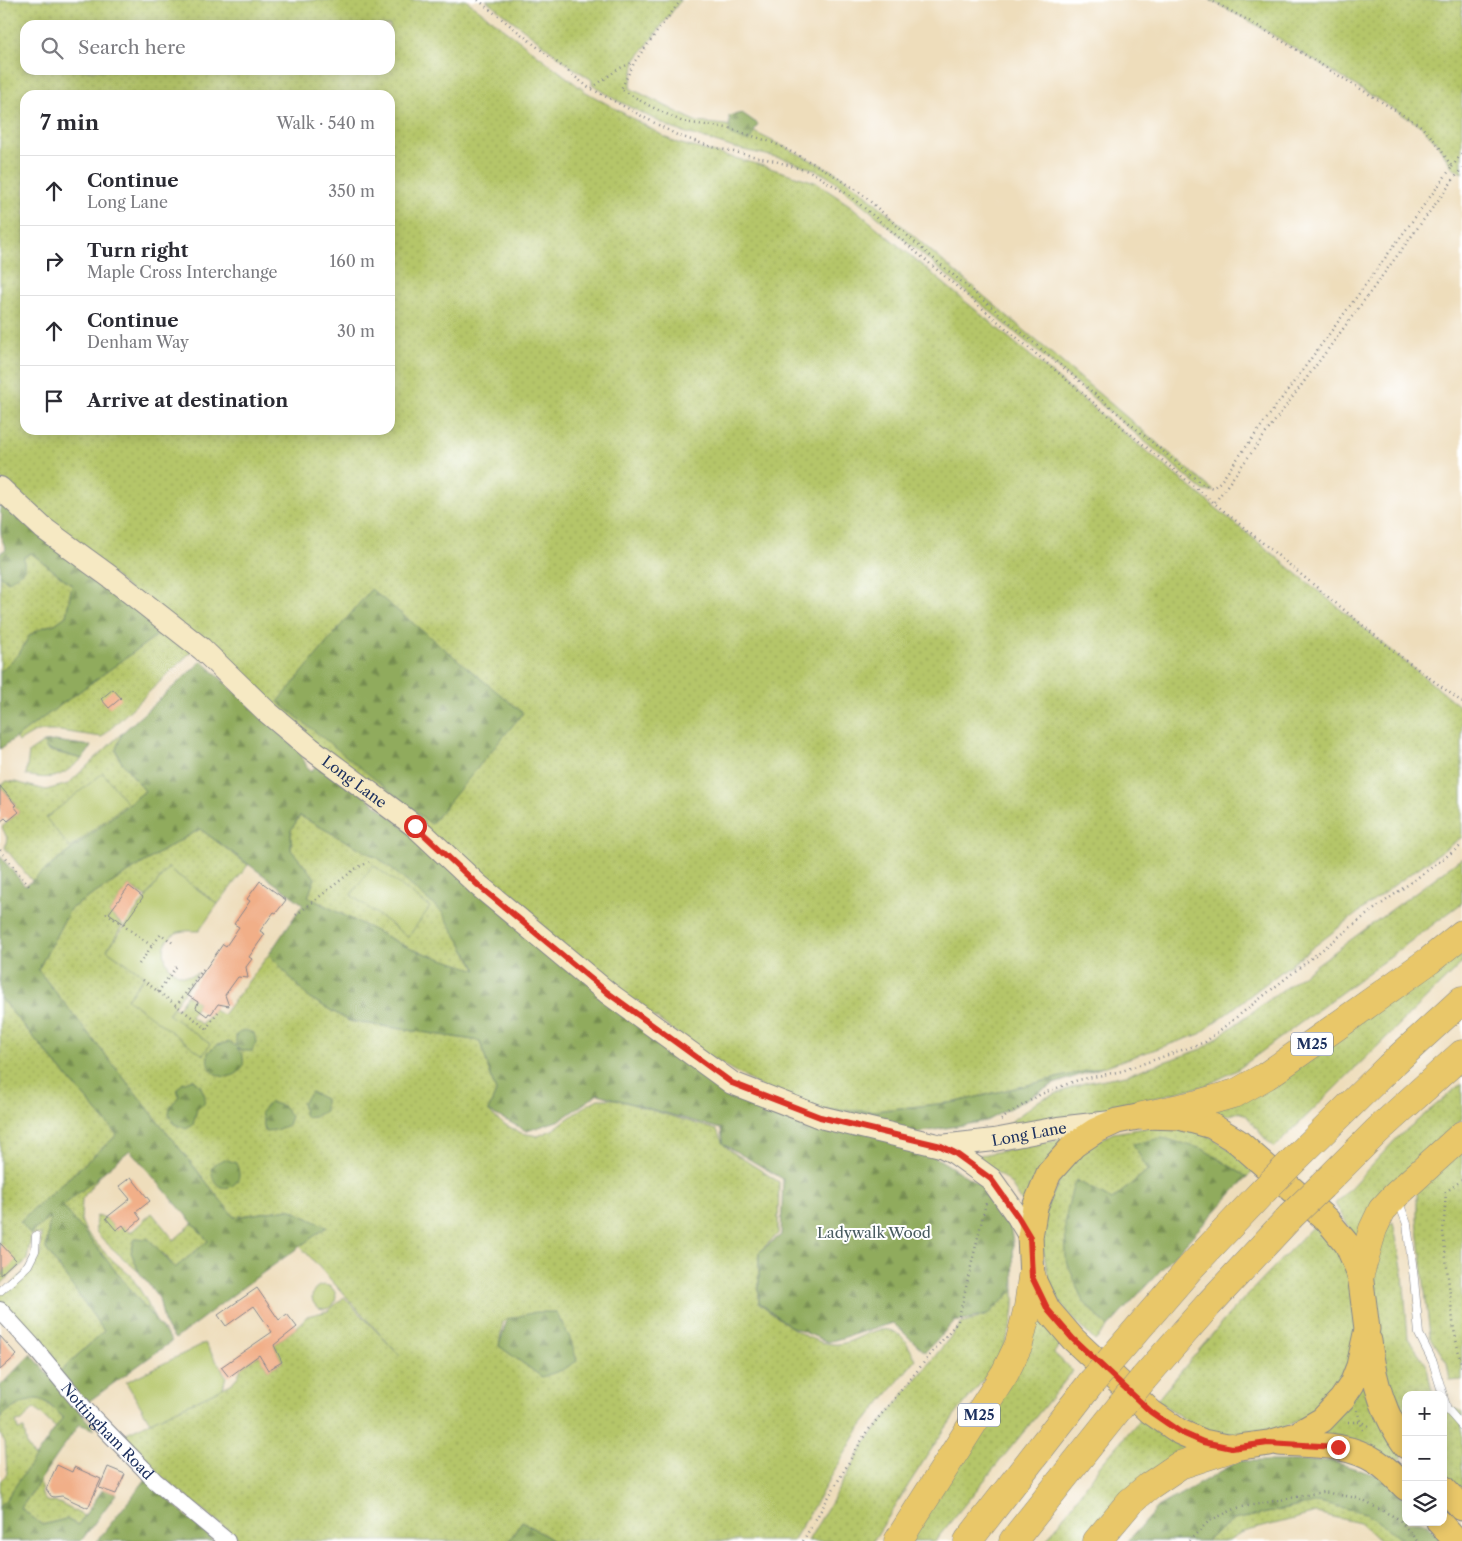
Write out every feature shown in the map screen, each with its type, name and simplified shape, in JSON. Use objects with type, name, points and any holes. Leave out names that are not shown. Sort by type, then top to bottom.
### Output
[{"type":"highway","name":"M25","points":[[1130,1119],[1198,1104],[1236,1093],[1266,1076],[1309,1046],[1430,960],[1462,934]]},
{"type":"highway","points":[[968,1541],[1092,1383],[1191,1267],[1295,1159],[1389,1067],[1462,1000]]},
{"type":"highway","points":[[1013,1541],[1120,1407],[1209,1304],[1290,1217],[1377,1131],[1462,1054]]},
{"type":"highway","points":[[1360,1274],[1373,1229],[1382,1210],[1462,1135]]},
{"type":"highway","name":"M25","points":[[898,1541],[1005,1373],[1020,1344],[1032,1277]]},
{"type":"highway","points":[[1097,1541],[1130,1502],[1149,1486],[1180,1466],[1232,1448]]},
{"type":"main road","points":[[1367,1328],[1359,1366],[1352,1384],[1342,1399],[1322,1420],[1296,1435],[1268,1443],[1232,1448],[1203,1442],[1180,1432],[1151,1412],[1073,1339],[1048,1310],[1032,1277],[1030,1237],[1035,1208],[1049,1173],[1074,1145],[1095,1132],[1130,1119],[1179,1117],[1212,1126],[1237,1141],[1327,1220],[1347,1244],[1360,1274],[1367,1328],[1371,1361],[1382,1404],[1402,1440]]},
{"type":"main road","points":[[1268,1443],[1338,1447],[1357,1452],[1376,1461],[1402,1484]]},
{"type":"main road","points":[[1447,1492],[1462,1508]]},
{"type":"main road","points":[[1443,1526],[1456,1541]]},
{"type":"street","name":"Long Lane","points":[[0,488],[43,528],[113,578],[202,649],[266,711],[415,826],[478,885],[608,993],[732,1083],[820,1117],[941,1146],[955,1153],[991,1179],[1030,1237]]},
{"type":"street","name":"Long Lane","points":[[941,1146],[994,1140],[1058,1128],[1130,1119]]},
{"type":"street","name":"Nottingham Road","points":[[0,1310],[87,1411],[155,1481],[227,1541]]},
{"type":"lane","points":[[1396,1195],[1407,1224],[1419,1334],[1433,1362],[1442,1391]]},
{"type":"lane","points":[[0,1290],[28,1265],[34,1251],[36,1236]]},
{"type":"lane","points":[[1447,1409],[1462,1426]]},
{"type":"path","points":[[478,0],[592,89],[678,135],[712,147],[775,161],[812,172],[850,195],[1128,432],[1392,650],[1462,702]]},
{"type":"path","points":[[681,0],[635,61],[621,90],[683,122],[728,128],[774,144],[824,169],[861,193],[920,247],[1203,485],[1213,488],[1221,481],[1462,153]]},
{"type":"path","points":[[1210,0],[1253,23],[1422,126],[1436,142],[1452,167]]},
{"type":"path","points":[[592,89],[618,69],[635,61]]},
{"type":"path","points":[[1214,503],[1462,168]]},
{"type":"path","points":[[994,1140],[992,1128],[1010,1113],[1041,1094],[1078,1080],[1122,1072],[1205,1042],[1365,916],[1462,845]]},
{"type":"path","points":[[0,850],[28,886]]},
{"type":"path","points":[[296,915],[355,869],[369,862]]},
{"type":"path","points":[[106,914],[152,946]]},
{"type":"path","points":[[139,964],[161,934],[173,943]]},
{"type":"path","points":[[176,1006],[206,967],[201,963]]},
{"type":"path","points":[[158,992],[176,966]]},
{"type":"path","points":[[142,980],[210,1031]]},
{"type":"path","points":[[206,1029],[218,1012]]},
{"type":"path","points":[[803,1541],[866,1433],[958,1321],[991,1179]]},
{"type":"path","points":[[1462,1180],[1446,1192],[1443,1232],[1454,1330],[1462,1367]]},
{"type":"path","points":[[1322,1420],[1361,1422],[1377,1429]]},
{"type":"path","points":[[1189,1541],[1209,1521],[1237,1508],[1323,1492],[1357,1498],[1399,1519],[1417,1541]]},
{"type":"green space","points":[[0,0],[466,0],[586,92],[674,142],[815,182],[851,206],[1081,398],[1462,708],[1462,837],[1393,886],[1200,1034],[1103,1067],[956,1102],[874,1111],[823,1110],[765,1089],[710,1057],[617,990],[273,713],[0,478]]},
{"type":"green space","points":[[486,0],[681,0],[635,61],[630,88],[697,122],[744,127],[835,172],[862,191],[1214,491],[1204,491],[831,178],[785,159],[734,148],[674,129],[614,99],[592,84],[592,80],[572,67]]},
{"type":"green space","points":[[1210,0],[1462,0],[1462,173],[1452,167],[1436,142],[1421,126],[1253,23]]},
{"type":"green space","points":[[742,113],[758,124],[749,142],[730,135],[729,116]]},
{"type":"green space","points":[[0,492],[167,628],[0,749],[0,672],[19,654],[29,636],[43,627],[55,624],[66,616],[72,585],[31,553],[24,557],[24,570],[8,582],[0,575],[0,553],[6,549],[1,533]]},
{"type":"green space","points":[[31,553],[72,585],[66,616],[55,624],[43,627],[29,636],[19,654],[0,672],[0,575],[8,582],[24,557]]},
{"type":"green space","points":[[371,589],[523,713],[431,824],[278,702]]},
{"type":"green space","points":[[167,628],[193,650],[102,737],[60,731],[37,731],[18,742],[15,738]]},
{"type":"green space","name":"Ladywalk Wood","points":[[202,661],[300,752],[311,772],[317,764],[330,768],[728,1087],[922,1149],[987,1189],[1009,1220],[1013,1242],[1014,1290],[987,1315],[954,1322],[925,1352],[893,1323],[828,1342],[790,1326],[759,1302],[759,1252],[781,1235],[783,1179],[723,1144],[721,1129],[598,1094],[560,1120],[527,1131],[488,1111],[496,1092],[480,1041],[349,1021],[308,997],[269,954],[303,904],[200,829],[70,909],[38,970],[234,1217],[289,1209],[327,1227],[175,1339],[165,1326],[159,1298],[139,1272],[131,1252],[135,1238],[149,1239],[175,1268],[208,1241],[130,1150],[63,1206],[172,1341],[85,1404],[58,1373],[104,1331],[46,1249],[50,1217],[30,1234],[20,1221],[117,1135],[0,998],[0,856],[25,886],[145,791],[120,760],[116,750],[122,733]],"holes":[[[300,816],[381,860],[442,912],[477,970],[411,949],[308,897],[315,878],[291,850],[291,830]]]},
{"type":"green space","points":[[122,733],[116,750],[120,760],[145,791],[32,881],[5,848],[7,838],[2,827],[19,812],[14,806],[16,804],[0,786],[7,781],[46,790],[68,784]]},
{"type":"green space","points":[[55,741],[91,746],[82,759],[46,749],[44,742]]},
{"type":"green space","points":[[44,742],[47,750],[82,759],[57,776],[44,778],[26,775],[29,752]]},
{"type":"green space","points":[[103,773],[127,803],[70,848],[46,818]]},
{"type":"green space","points":[[300,816],[381,860],[443,912],[477,971],[411,949],[308,897],[315,878],[291,850],[291,830]]},
{"type":"green space","points":[[200,829],[248,865],[218,904],[168,868],[146,897],[129,886],[109,913],[123,925],[107,950],[145,976],[127,999],[210,1044],[168,1015],[173,1007],[177,1009],[187,995],[198,1002],[190,1016],[201,1024],[214,1010],[223,1015],[269,954],[308,997],[349,1021],[480,1041],[496,1092],[488,1111],[502,1123],[521,1133],[538,1136],[554,1129],[582,1108],[598,1099],[615,1099],[717,1130],[723,1144],[731,1151],[779,1182],[778,1234],[759,1252],[759,1303],[802,1334],[821,1342],[841,1344],[875,1331],[892,1331],[903,1338],[916,1359],[860,1428],[793,1541],[553,1541],[522,1521],[509,1541],[242,1541],[153,1470],[120,1436],[231,1384],[238,1376],[241,1368],[259,1355],[268,1370],[282,1362],[274,1345],[297,1327],[307,1316],[328,1311],[344,1297],[400,1356],[300,1246],[326,1227],[289,1209],[234,1217],[38,970],[70,909]],"holes":[[[507,1319],[542,1377],[499,1346],[503,1322]]]},
{"type":"green space","points":[[1462,858],[1462,903],[1237,1070],[1207,1085],[1105,1110],[1002,1128],[1040,1100],[1084,1083],[1126,1075],[1202,1049]]},
{"type":"green space","points":[[373,865],[430,907],[408,937],[351,895]]},
{"type":"green space","points":[[168,868],[218,904],[199,931],[181,931],[170,937],[164,953],[166,962],[178,974],[187,976],[198,973],[168,1014],[210,1044],[203,1055],[127,999],[145,976],[107,950]]},
{"type":"green space","points":[[1462,941],[1462,963],[1274,1148],[1246,1115],[1239,1112],[1217,1116],[1204,1111]]},
{"type":"green space","points":[[0,998],[117,1135],[20,1221],[30,1233],[50,1216],[46,1249],[104,1331],[58,1373],[0,1305],[0,1296],[40,1256],[41,1234],[31,1235],[27,1260],[0,1285]]},
{"type":"green space","points":[[244,1030],[254,1033],[256,1042],[252,1051],[243,1051],[237,1048],[243,1058],[243,1065],[240,1071],[229,1076],[223,1076],[211,1070],[208,1064],[208,1052],[217,1045],[229,1042],[236,1046],[236,1035]]},
{"type":"green space","points":[[1103,1067],[1054,1084],[986,1121],[911,1134],[823,1110],[874,1111],[956,1102]]},
{"type":"green space","points":[[193,1079],[200,1085],[205,1096],[204,1104],[197,1109],[193,1125],[186,1129],[174,1124],[169,1114],[170,1107],[179,1096],[177,1089],[182,1083]]},
{"type":"green space","points":[[1462,1083],[1462,1119],[1359,1244],[1335,1204],[1399,1136]]},
{"type":"green space","points":[[311,1092],[325,1099],[325,1111],[316,1116],[305,1117],[302,1103]]},
{"type":"green space","points":[[270,1102],[283,1106],[291,1116],[288,1125],[276,1130],[265,1131],[261,1112]]},
{"type":"green space","points":[[1171,1124],[1205,1133],[1256,1167],[1247,1177],[1203,1149],[1148,1170],[1112,1200],[1076,1180],[1082,1300],[1108,1327],[1095,1341],[1066,1311],[1050,1285],[1042,1244],[1045,1212],[1062,1174],[1085,1148],[1113,1133]]},
{"type":"green space","points":[[1066,1138],[1025,1206],[1010,1183],[993,1169],[971,1157]]},
{"type":"green space","points":[[1162,1138],[1203,1149],[1247,1177],[1108,1327],[1082,1300],[1066,1259],[1065,1220],[1072,1189],[1076,1180],[1112,1200],[1148,1170],[1133,1144]]},
{"type":"green space","points":[[1462,1149],[1462,1380],[1450,1381],[1447,1363],[1430,1336],[1417,1219],[1417,1191]]},
{"type":"green space","points":[[225,1159],[236,1163],[239,1174],[236,1183],[225,1188],[217,1184],[211,1169],[216,1163]]},
{"type":"green space","points":[[101,1174],[82,1199],[81,1220],[86,1232],[109,1257],[131,1276],[145,1298],[155,1320],[63,1206]]},
{"type":"green space","points":[[152,1213],[174,1240],[193,1223],[208,1241],[175,1268],[164,1254],[131,1252],[139,1272],[96,1231],[95,1223],[97,1216],[106,1218],[116,1230],[123,1225],[130,1233]]},
{"type":"green space","points":[[1393,1222],[1403,1273],[1408,1338],[1426,1364],[1432,1391],[1402,1391],[1402,1419],[1378,1363],[1370,1271],[1379,1231]]},
{"type":"green space","points":[[1316,1223],[1345,1255],[1361,1337],[1346,1377],[1316,1411],[1279,1430],[1250,1434],[1213,1433],[1184,1419],[1157,1400],[1230,1313]]},
{"type":"green space","points":[[324,1285],[333,1288],[336,1297],[333,1306],[324,1309],[315,1306],[312,1297],[315,1288]]},
{"type":"green space","points":[[1014,1290],[1014,1312],[1010,1331],[1003,1349],[982,1381],[945,1429],[873,1541],[808,1541],[868,1439],[961,1324],[987,1315]]},
{"type":"green space","points":[[1040,1311],[1062,1341],[1054,1353],[1073,1371],[935,1541],[906,1541]]},
{"type":"green space","points":[[536,1312],[556,1312],[570,1338],[577,1361],[562,1370],[542,1377],[499,1346],[507,1319]]},
{"type":"green space","points":[[205,1343],[226,1376],[223,1388],[150,1422],[126,1382]]},
{"type":"green space","points":[[31,1354],[95,1430],[79,1424],[21,1508],[42,1525],[66,1519],[78,1525],[103,1489],[116,1494],[81,1541],[0,1541],[0,1508],[63,1417],[43,1400],[33,1399],[11,1409],[0,1419],[0,1386]]},
{"type":"green space","points":[[1368,1377],[1402,1457],[1395,1464],[1311,1440]]},
{"type":"green space","points":[[32,1398],[43,1400],[63,1417],[56,1428],[34,1408],[22,1421],[16,1422],[18,1430],[24,1429],[27,1446],[35,1458],[0,1508],[0,1481],[7,1474],[5,1442],[0,1434],[0,1419],[4,1413]]},
{"type":"green space","points":[[1447,1405],[1462,1412],[1462,1493],[1447,1477]]},
{"type":"green space","points":[[1142,1417],[1199,1450],[1091,1541],[1046,1541],[1100,1466]]},
{"type":"green space","points":[[1239,1461],[1331,1461],[1385,1478],[1402,1497],[1402,1526],[1429,1526],[1442,1541],[1403,1541],[1366,1513],[1319,1502],[1234,1520],[1206,1541],[1128,1541],[1158,1507]]},
{"type":"green space","points":[[146,1479],[214,1541],[97,1541]]},
{"type":"green space","points":[[40,1481],[42,1495],[46,1501],[59,1503],[84,1516],[78,1525],[66,1519],[42,1525],[21,1508]]},
{"type":"green space","points":[[1319,1502],[1366,1513],[1403,1541],[1380,1541],[1360,1523],[1316,1513],[1240,1533],[1229,1541],[1206,1541],[1234,1520]]},
{"type":"green space","points":[[522,1521],[553,1541],[509,1541]]},
{"type":"building","points":[[113,689],[121,698],[109,708],[101,699]]},
{"type":"building","points":[[0,786],[16,805],[14,806],[19,812],[8,821],[5,818],[0,822]]},
{"type":"building","points":[[260,881],[286,900],[260,931],[265,934],[249,957],[252,959],[246,967],[248,978],[238,977],[225,995],[229,1006],[218,1004],[211,1014],[209,1013],[207,1016],[196,1008],[198,1002],[187,995],[223,944],[226,946],[239,927],[234,924],[250,901],[247,899]]},
{"type":"building","points":[[129,886],[143,897],[124,924],[109,913]]},
{"type":"building","points":[[131,1177],[150,1201],[136,1212],[141,1219],[127,1231],[123,1225],[116,1230],[106,1218],[130,1199],[119,1186]]},
{"type":"building","points":[[0,1243],[16,1260],[0,1275]]},
{"type":"building","points":[[257,1288],[279,1320],[287,1314],[297,1327],[274,1345],[282,1362],[268,1370],[259,1355],[229,1377],[221,1367],[272,1332],[254,1306],[226,1326],[218,1315]]},
{"type":"building","points":[[0,1336],[17,1355],[0,1370]]},
{"type":"building","points":[[57,1465],[72,1472],[74,1467],[101,1479],[88,1508],[62,1496],[51,1496],[46,1489]]},
{"type":"building","points":[[108,1467],[125,1474],[116,1494],[99,1488]]},
{"type":"route","points":[[415,826],[478,885],[608,993],[732,1083],[820,1117],[941,1146],[955,1153],[991,1179],[1030,1237],[1032,1277],[1048,1310],[1073,1339],[1151,1412],[1180,1432],[1203,1442],[1232,1448],[1268,1443],[1338,1447]]}]
